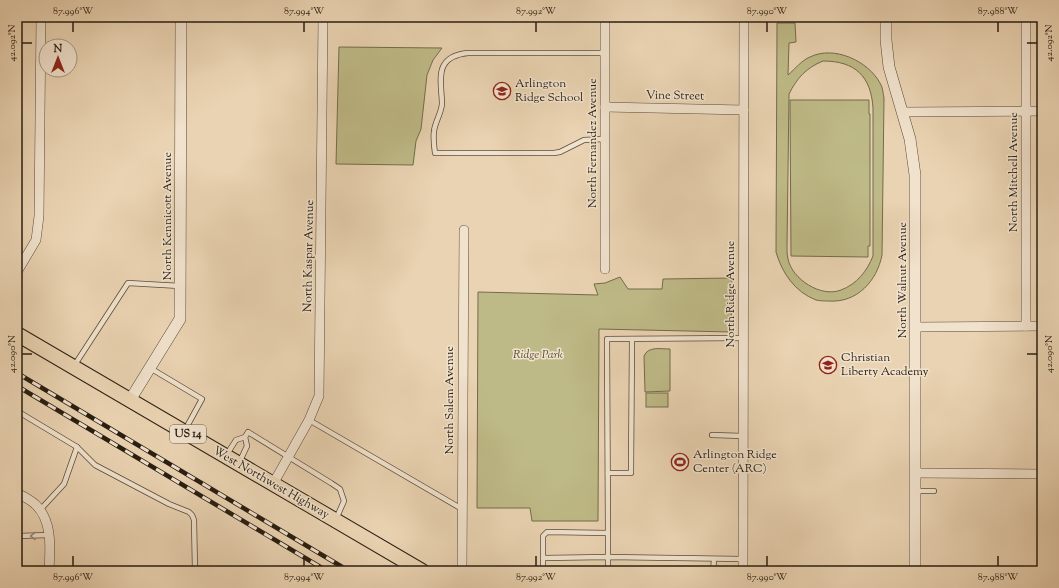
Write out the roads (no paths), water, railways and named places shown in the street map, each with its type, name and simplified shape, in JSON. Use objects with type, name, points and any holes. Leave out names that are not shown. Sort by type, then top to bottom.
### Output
[{"type":"main road","name":"West Northwest Highway","points":[[17,334],[421,571]]},
{"type":"street","points":[[17,272],[36,240],[40,216],[41,17]]},
{"type":"street","name":"North Kennicott Avenue","points":[[130,400],[180,319],[181,17]]},
{"type":"street","name":"North Kaspar Avenue","points":[[273,484],[309,420],[319,396],[323,17]]},
{"type":"street","name":"North Fernandez Avenue","points":[[605,17],[605,269]]},
{"type":"street","name":"North Ridge Avenue","points":[[743,571],[744,17]]},
{"type":"street","name":"North Walnut Avenue","points":[[886,17],[886,40],[889,67],[910,139],[916,175],[915,571]]},
{"type":"street","name":"North Mitchell Avenue","points":[[1026,17],[1026,326]]},
{"type":"street","name":"Vine Street","points":[[605,107],[744,110]]},
{"type":"street","points":[[902,112],[1042,110]]},
{"type":"street","name":"North Salem Avenue","points":[[462,571],[464,230]]},
{"type":"street","points":[[916,327],[1042,326]]},
{"type":"street","points":[[916,473],[1042,474]]},
{"type":"street","points":[[17,493],[34,503],[40,510],[47,525],[50,535],[49,571]]},
{"type":"lane","points":[[605,53],[457,54],[446,61],[441,72],[442,104],[441,112],[434,130],[434,138],[435,153],[525,154],[560,152],[584,140],[605,138]]},
{"type":"lane","points":[[73,367],[128,283],[181,286]]},
{"type":"lane","points":[[608,571],[607,338],[743,338]]},
{"type":"lane","points":[[608,473],[631,473],[632,339]]},
{"type":"lane","points":[[150,368],[202,399],[184,432]]},
{"type":"lane","points":[[17,412],[77,447],[96,465],[192,515],[194,520],[195,571]]},
{"type":"lane","points":[[309,420],[462,509]]},
{"type":"lane","points":[[226,456],[236,440],[245,437],[248,432],[340,489],[344,501],[336,520]]},
{"type":"lane","points":[[712,435],[743,436]]},
{"type":"lane","points":[[239,463],[247,446],[245,437]]},
{"type":"lane","points":[[40,510],[64,484],[77,447]]},
{"type":"lane","points":[[916,491],[934,491]]},
{"type":"lane","points":[[543,571],[543,536],[547,532],[608,533]]},
{"type":"lane","points":[[17,536],[50,535]]},
{"type":"lane","points":[[543,558],[608,557],[693,558],[714,560],[743,559]]},
{"type":"lane","points":[[713,571],[714,560]]},
{"type":"lane","points":[[211,571],[221,571]]},
{"type":"railway","points":[[17,373],[349,571]]},
{"type":"railway","points":[[17,386],[327,571]]},
{"type":"place","name":"Arlington Ridge School","points":[[502,91]]},
{"type":"place","name":"Christian Liberty Academy","points":[[828,365]]},
{"type":"place","name":"Arlington Ridge Center (ARC)","points":[[680,462]]},
{"type":"park label","name":"Ridge Park","points":[[538,355]]}]
